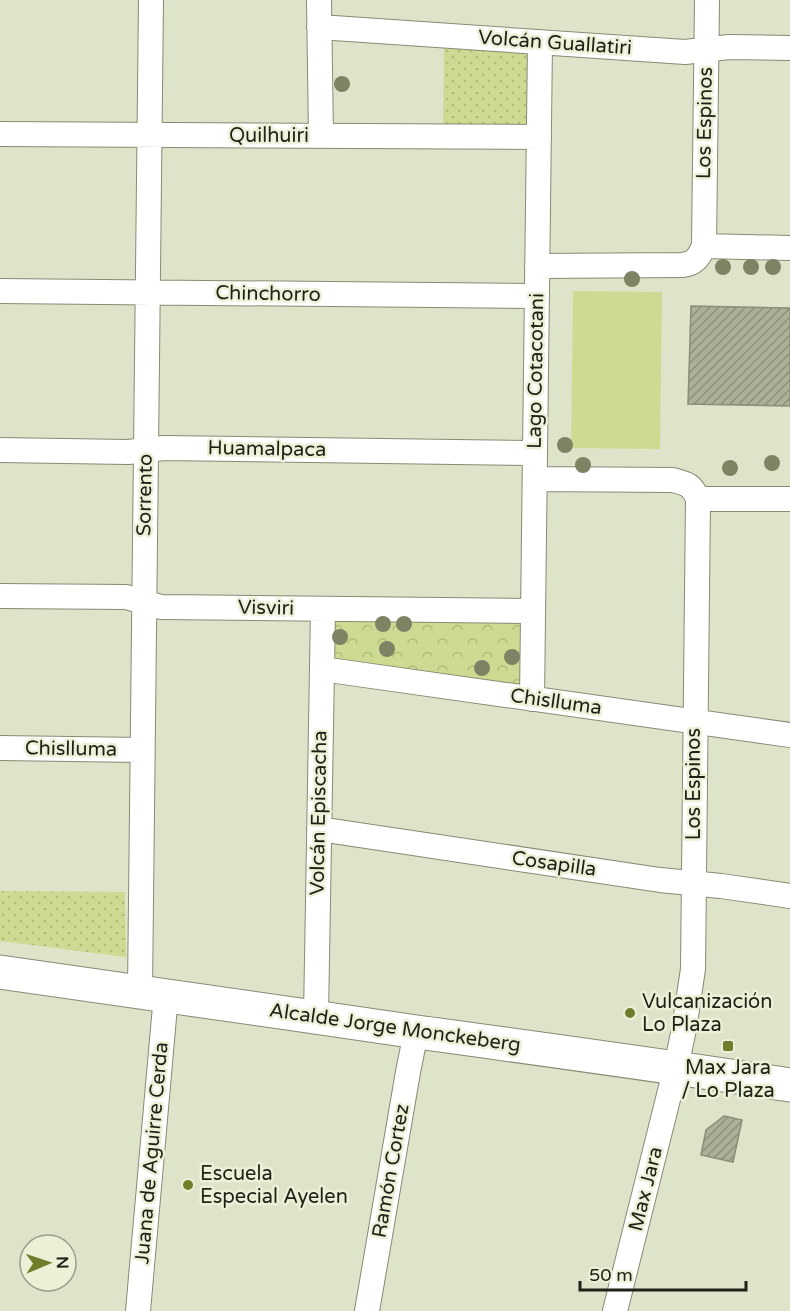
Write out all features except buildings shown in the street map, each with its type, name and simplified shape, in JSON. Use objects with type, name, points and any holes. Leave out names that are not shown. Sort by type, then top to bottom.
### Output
[{"type":"main road","name":"Alcalde Jorge Monckeberg","points":[[0,972],[790,1085]]},
{"type":"street","name":"Sorrento","points":[[151,0],[142,750],[153,993]]},
{"type":"street","points":[[319,0],[321,136]]},
{"type":"street","name":"Los Espinos","points":[[704,246],[707,0]]},
{"type":"street","name":"Volcán Guallatiri","points":[[319,27],[685,52],[729,47],[790,48]]},
{"type":"street","name":"Lago Cotacotani","points":[[532,699],[540,42]]},
{"type":"street","name":"Quilhuiri","points":[[0,134],[539,137]]},
{"type":"street","points":[[537,266],[689,265],[695,262],[704,246],[790,248]]},
{"type":"street","name":"Chinchorro","points":[[0,291],[537,296]]},
{"type":"street","name":"Huamalpaca","points":[[0,450],[128,452],[164,448],[535,453]]},
{"type":"street","points":[[534,479],[673,480],[686,483],[694,488],[698,499],[790,498]]},
{"type":"street","name":"Los Espinos","points":[[676,1067],[686,1020],[693,969],[698,499]]},
{"type":"street","name":"Visviri","points":[[0,596],[126,597],[161,607],[533,611]]},
{"type":"street","name":"Volcán Episcacha","points":[[316,1017],[323,609]]},
{"type":"street","name":"Chislluma","points":[[322,669],[790,735]]},
{"type":"street","name":"Chislluma","points":[[0,748],[142,750]]},
{"type":"street","name":"Cosapilla","points":[[319,829],[649,878],[790,896]]},
{"type":"street","name":"Juana de Aguirre Cerda","points":[[138,1311],[153,993]]},
{"type":"street","name":"Ramón Cortez","points":[[367,1311],[416,1032]]},
{"type":"street","name":"Max Jara","points":[[615,1311],[676,1067]]},
{"type":"green space","points":[[444,44],[528,46],[526,130],[443,128]]},
{"type":"green space","points":[[573,291],[662,292],[660,449],[571,448]]},
{"type":"green space","points":[[333,619],[523,623],[522,685],[333,658]]},
{"type":"green space","points":[[0,891],[125,892],[126,957],[0,941]]},
{"type":"place","name":"Vulcanización Lo Plaza","points":[[630,1013]]},
{"type":"place","name":"Max Jara / Lo Plaza","points":[[728,1046]]},
{"type":"place","name":"Escuela Especial Ayelen","points":[[188,1185]]}]
